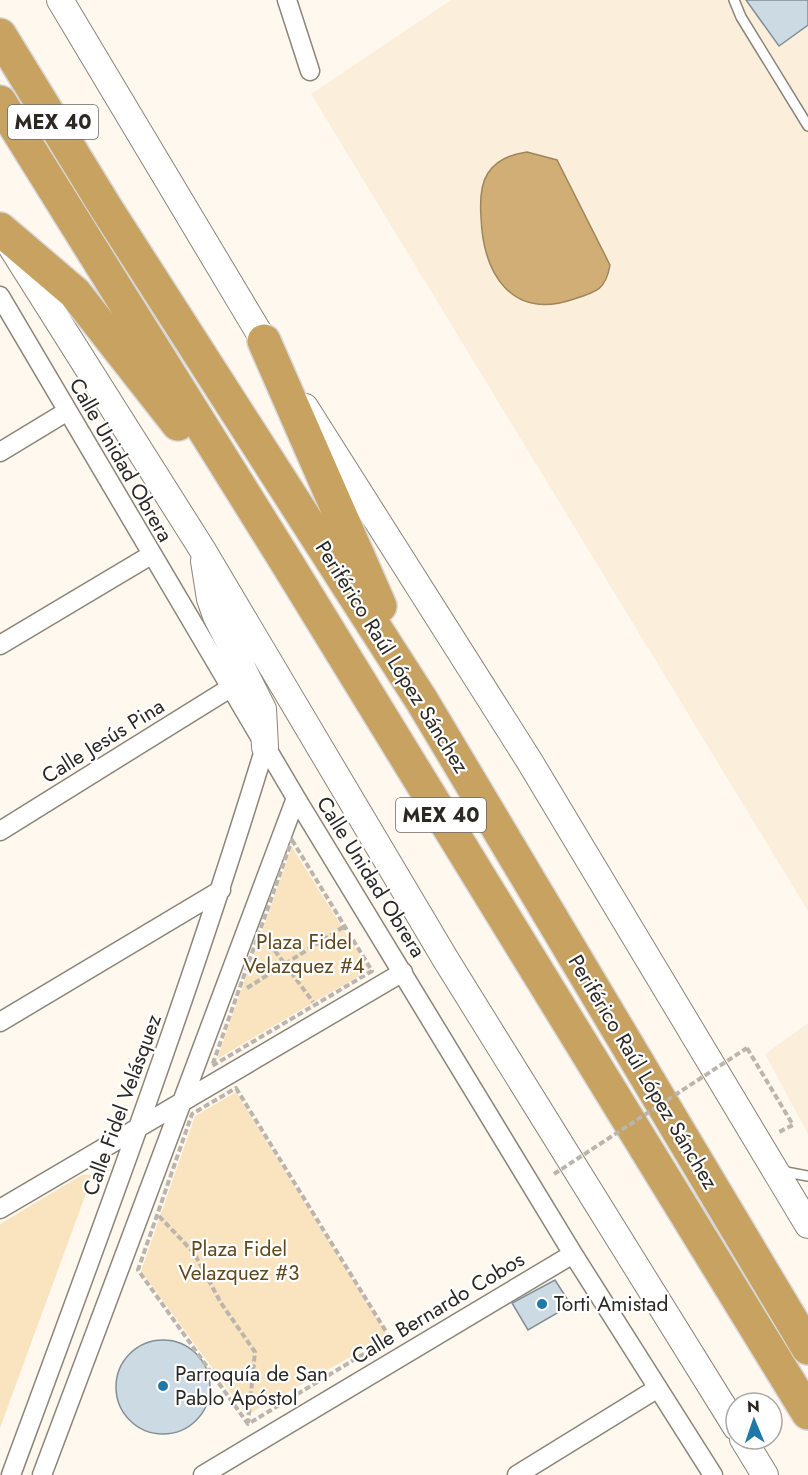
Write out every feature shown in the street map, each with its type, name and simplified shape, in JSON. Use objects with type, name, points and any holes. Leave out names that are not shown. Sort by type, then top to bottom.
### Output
[{"type":"highway","name":"Periférico Raúl López Sánchez","points":[[0,35],[106,208],[422,701],[808,1348]]},
{"type":"highway","name":"Periférico Raúl López Sánchez","points":[[0,102],[70,219],[287,563],[808,1413]]},
{"type":"highway","points":[[0,229],[75,293],[287,563]]},
{"type":"highway","points":[[264,341],[422,701]]},
{"type":"main road","points":[[60,0],[264,341],[530,762],[808,1225]]},
{"type":"main road","points":[[0,229],[202,549],[446,960],[724,1408]]},
{"type":"main road","points":[[202,549],[210,599],[216,616],[263,709],[265,747]]},
{"type":"main road","points":[[750,1451],[765,1475]]},
{"type":"street","points":[[287,0],[310,71]]},
{"type":"street","name":"Calle Unidad Obrera","points":[[0,296],[265,747],[573,1254],[713,1475]]},
{"type":"street","points":[[0,452],[66,411]]},
{"type":"street","points":[[0,645],[151,555]]},
{"type":"street","name":"Calle Jesús Pina","points":[[0,831],[231,688]]},
{"type":"street","name":"Calle Fidel Velásquez","points":[[11,1475],[141,1124],[221,890],[265,747]]},
{"type":"street","points":[[42,1475],[296,798]]},
{"type":"street","points":[[0,1022],[221,890]]},
{"type":"street","points":[[0,1209],[183,1099],[403,972]]},
{"type":"street","name":"Calle Bernardo Cobos","points":[[203,1475],[573,1254]]},
{"type":"street","points":[[516,1475],[658,1388]]},
{"type":"lane","points":[[734,0],[741,17],[808,126]]},
{"type":"lane","points":[[775,1170],[808,1176]]},
{"type":"path","points":[[292,840],[372,971],[212,1066],[260,931],[292,840]]},
{"type":"path","points":[[237,994],[345,926]]},
{"type":"path","points":[[260,931],[315,1005]]},
{"type":"path","points":[[554,1174],[747,1048],[793,1125],[759,1144]]},
{"type":"path","points":[[236,1089],[390,1338],[248,1424],[138,1270],[192,1114],[236,1089]]},
{"type":"path","points":[[157,1215],[194,1253],[221,1303],[255,1352],[248,1424]]},
{"type":"shaded area","points":[[451,0],[808,0],[808,911],[311,94]]},
{"type":"shaded area","points":[[527,152],[557,160],[610,265],[603,284],[589,294],[552,304],[533,303],[517,297],[505,287],[488,257],[483,238],[481,194],[483,183],[488,173],[500,161]]},
{"type":"shaded area","points":[[808,1023],[808,1134],[765,1054]]},
{"type":"green space","name":"Plaza Fidel Velazquez #4","points":[[292,847],[369,970],[217,1059]]},
{"type":"green space","name":"Plaza Fidel Velazquez #3","points":[[236,1092],[388,1336],[247,1415],[141,1271],[195,1116]]},
{"type":"green space","points":[[82,1175],[92,1175],[0,1428],[0,1224]]},
{"type":"building","points":[[746,0],[808,0],[808,25],[779,46]]},
{"type":"building","name":"Torti Amistad","points":[[555,1280],[571,1305],[528,1330],[512,1303]]},
{"type":"building","name":"Parroquía de San Pablo Apóstol","points":[[163,1340],[181,1344],[196,1354],[206,1369],[210,1387],[206,1405],[196,1420],[181,1430],[163,1434],[145,1430],[130,1420],[120,1405],[116,1387],[120,1369],[130,1354],[145,1344]]},
{"type":"place","name":"Torti Amistad","points":[[542,1304]]},
{"type":"place","name":"Parroquía de San Pablo Apóstol","points":[[163,1386]]}]
